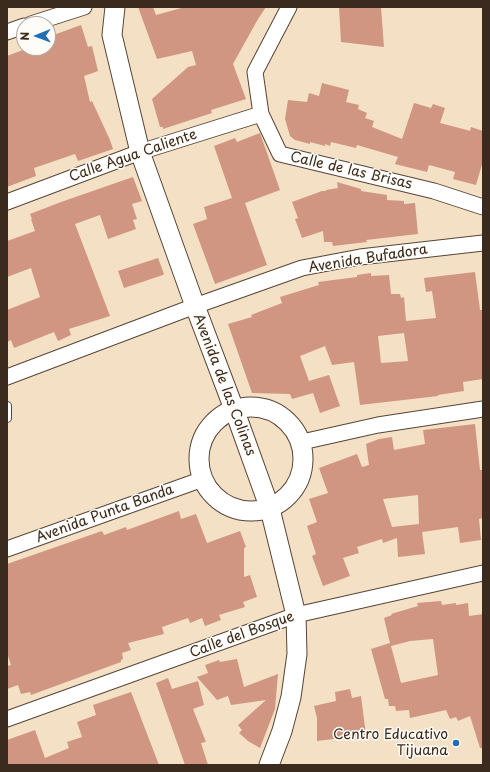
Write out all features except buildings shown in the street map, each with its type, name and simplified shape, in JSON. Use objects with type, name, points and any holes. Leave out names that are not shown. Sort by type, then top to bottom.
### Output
[{"type":"street","points":[[56,16],[84,7]]},
{"type":"street","name":"Avenida de las Colinas","points":[[115,7],[112,35],[140,152],[194,306],[234,409],[270,509],[296,615],[297,654],[291,697],[282,731],[269,765]]},
{"type":"street","name":"Calle de las Brisas","points":[[288,7],[255,72],[261,114],[280,154],[434,191],[483,207]]},
{"type":"street","name":"Calle Agua Caliente","points":[[7,202],[140,152],[261,114]]},
{"type":"street","name":"Avenida Bufadora","points":[[7,377],[194,306],[302,268],[360,257],[483,243]]},
{"type":"street","points":[[254,406],[274,412],[291,424],[302,442],[304,462],[299,482],[287,498],[270,509],[250,512],[230,508],[214,496],[203,479],[199,466],[199,451],[203,438],[211,426],[221,416],[234,409],[254,406]]},
{"type":"street","points":[[302,442],[378,425],[483,409]]},
{"type":"street","name":"Avenida Punta Banda","points":[[7,549],[203,479]]},
{"type":"street","name":"Calle del Bosque","points":[[7,719],[296,615],[483,573]]},
{"type":"lane","points":[[7,406],[7,418]]},
{"type":"place","name":"Centro Educativo Tijuana","points":[[456,743]]}]
